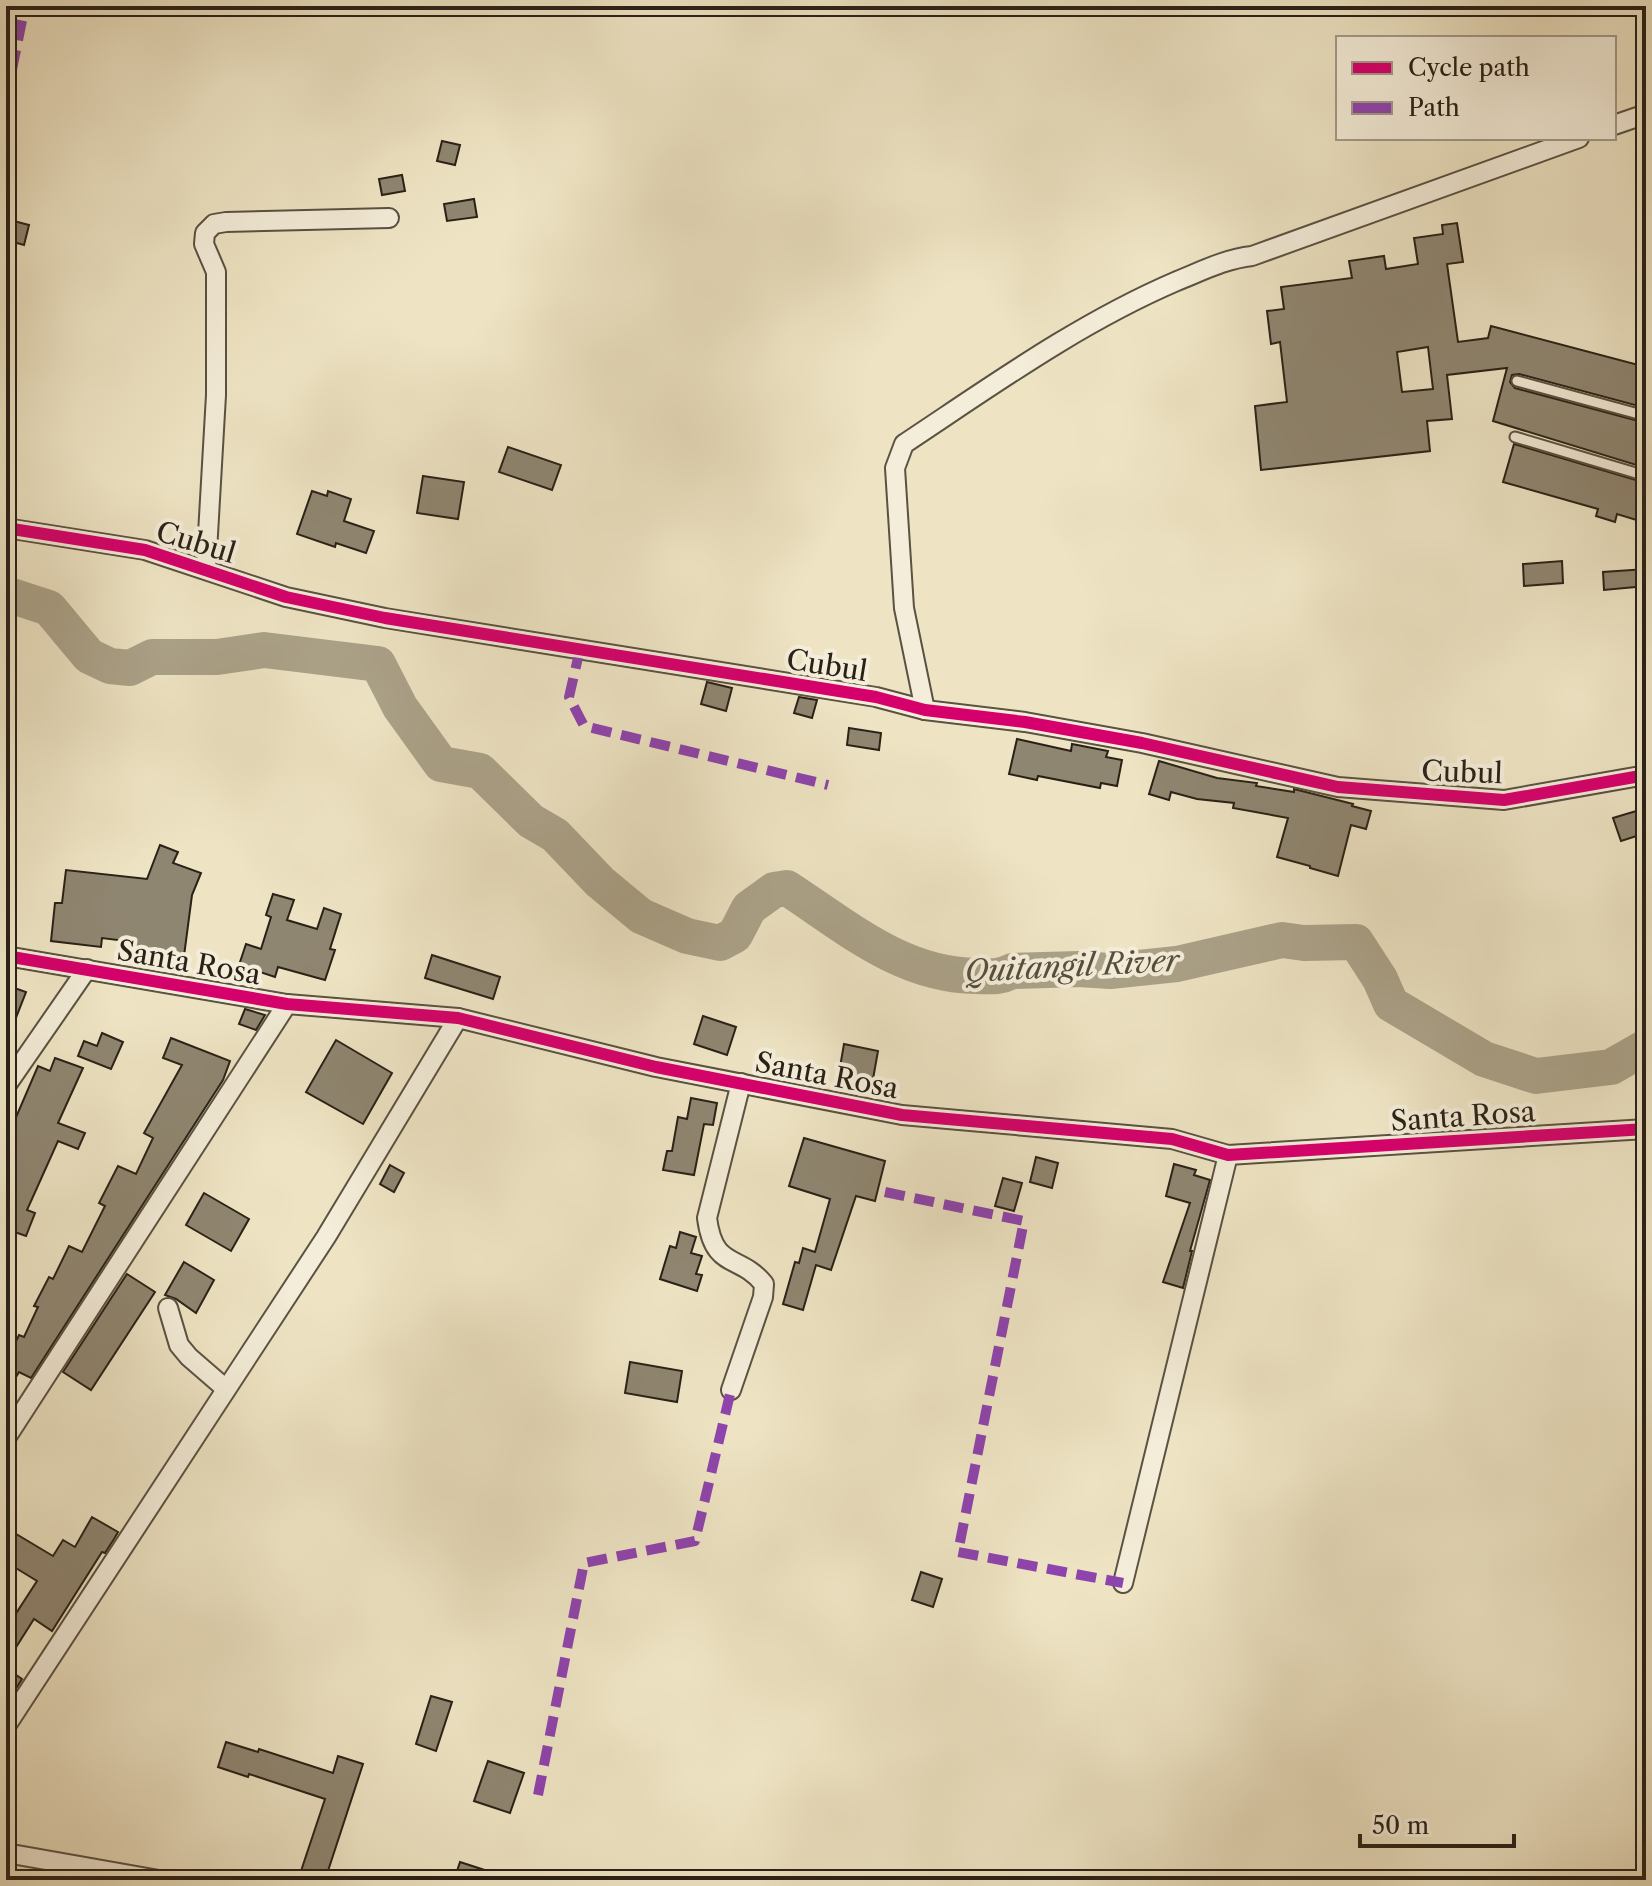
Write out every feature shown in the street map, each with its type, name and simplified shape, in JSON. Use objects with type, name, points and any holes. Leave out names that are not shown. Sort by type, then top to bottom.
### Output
[{"type":"street","points":[[1616,124],[1646,114]]},
{"type":"street","points":[[925,710],[904,608],[895,468],[904,444],[1054,344],[1141,296],[1233,258],[1252,256],[1573,140]]},
{"type":"street","points":[[206,569],[216,395],[216,272],[204,244],[205,233],[214,224],[226,222],[389,218]]},
{"type":"street","name":"Cubul","points":[[6,528],[145,550],[286,597],[385,618],[876,697],[925,710],[1025,722],[1142,743],[1338,787],[1504,800],[1646,775]]},
{"type":"street","name":"Santa Rosa","points":[[6,956],[287,1004],[458,1018],[656,1067],[902,1115],[1172,1139],[1228,1155],[1646,1129]]},
{"type":"street","points":[[6,1086],[87,969]]},
{"type":"street","points":[[6,1438],[287,1004]]},
{"type":"street","points":[[6,1726],[326,1237],[458,1018]]},
{"type":"street","points":[[731,1390],[763,1297],[764,1284],[757,1275],[720,1255],[709,1231],[707,1218],[741,1083]]},
{"type":"street","points":[[1123,1583],[1228,1155]]},
{"type":"street","points":[[168,1308],[179,1345],[226,1389]]},
{"type":"street","points":[[6,1853],[159,1880]]},
{"type":"lane","points":[[1517,381],[1646,416]]},
{"type":"lane","points":[[1515,437],[1646,476]]},
{"type":"building","points":[[442,141],[460,145],[455,165],[437,161]]},
{"type":"building","points":[[402,175],[405,191],[382,195],[379,179]]},
{"type":"building","points":[[474,199],[477,217],[447,221],[444,204]]},
{"type":"building","points":[[6,219],[29,225],[24,245],[6,240]]},
{"type":"building","points":[[1457,223],[1463,262],[1447,264],[1458,342],[1488,338],[1491,326],[1646,367],[1646,408],[1519,374],[1512,375],[1510,382],[1515,388],[1646,423],[1646,468],[1493,421],[1507,368],[1447,375],[1452,419],[1427,421],[1430,451],[1261,470],[1255,406],[1287,402],[1280,342],[1271,344],[1267,311],[1284,309],[1281,287],[1352,278],[1349,261],[1384,256],[1386,269],[1418,264],[1414,238],[1443,234],[1442,225]],"holes":[[[1428,347],[1433,389],[1402,392],[1397,352]]]},
{"type":"building","points":[[1514,444],[1646,483],[1646,523],[1617,514],[1615,522],[1596,516],[1598,509],[1503,482]]},
{"type":"building","points":[[508,447],[561,465],[552,490],[499,472]]},
{"type":"building","points":[[423,476],[464,482],[458,519],[417,513]]},
{"type":"building","points":[[312,491],[327,496],[328,491],[351,499],[344,521],[374,531],[366,553],[336,543],[335,547],[297,534]]},
{"type":"building","points":[[1562,561],[1563,583],[1524,586],[1523,564]]},
{"type":"building","points":[[1646,569],[1646,586],[1604,590],[1603,572]]},
{"type":"building","points":[[707,682],[732,688],[726,711],[701,704]]},
{"type":"building","points":[[799,697],[817,700],[812,718],[794,713]]},
{"type":"building","points":[[849,728],[881,733],[879,750],[847,745]]},
{"type":"building","points":[[1017,739],[1071,751],[1072,744],[1108,751],[1106,757],[1122,760],[1117,786],[1101,783],[1100,788],[1038,776],[1037,780],[1009,774]]},
{"type":"building","points":[[1159,761],[1217,778],[1294,792],[1294,789],[1353,804],[1371,811],[1366,829],[1351,825],[1338,876],[1310,868],[1277,857],[1288,818],[1233,808],[1234,803],[1197,799],[1171,792],[1169,800],[1149,794]]},
{"type":"building","points":[[1646,808],[1646,833],[1621,841],[1613,818]]},
{"type":"building","points":[[160,845],[178,852],[173,863],[201,873],[192,895],[184,956],[132,952],[134,942],[102,938],[101,947],[51,941],[55,903],[62,903],[66,870],[147,879]]},
{"type":"building","points":[[273,894],[294,900],[287,920],[317,929],[324,908],[341,914],[330,949],[335,950],[325,980],[278,967],[275,977],[239,965],[246,944],[261,949],[271,917],[266,915]]},
{"type":"building","points":[[432,955],[500,977],[493,999],[425,978]]},
{"type":"building","points":[[6,985],[26,992],[7,1041],[6,1040]]},
{"type":"building","points":[[245,1009],[265,1015],[256,1030],[239,1024]]},
{"type":"building","points":[[703,1016],[736,1027],[727,1055],[694,1044]]},
{"type":"building","points":[[102,1033],[123,1042],[111,1069],[78,1056],[84,1041],[97,1046]]},
{"type":"building","points":[[171,1038],[230,1061],[223,1080],[31,1378],[19,1372],[6,1394],[6,1362],[19,1335],[24,1337],[38,1307],[34,1306],[49,1277],[53,1279],[69,1246],[82,1252],[105,1206],[99,1203],[118,1166],[136,1174],[153,1138],[144,1133],[182,1065],[163,1058]]},
{"type":"building","points":[[336,1040],[392,1073],[363,1124],[306,1092]]},
{"type":"building","points":[[844,1044],[878,1051],[873,1079],[839,1073]]},
{"type":"building","points":[[55,1058],[83,1068],[58,1123],[85,1133],[78,1149],[58,1141],[27,1210],[35,1213],[26,1236],[6,1229],[6,1127],[11,1129],[38,1066],[50,1071]]},
{"type":"building","points":[[691,1098],[717,1103],[713,1125],[704,1124],[694,1175],[663,1170],[667,1151],[672,1151],[678,1117],[687,1119]]},
{"type":"building","points":[[804,1138],[885,1161],[875,1201],[856,1196],[831,1270],[816,1265],[803,1310],[783,1304],[795,1262],[799,1263],[803,1248],[815,1252],[830,1199],[789,1186]]},
{"type":"building","points":[[1036,1157],[1058,1163],[1052,1188],[1030,1182]]},
{"type":"building","points":[[1174,1164],[1196,1170],[1194,1175],[1210,1180],[1183,1288],[1163,1282],[1190,1203],[1166,1196]]},
{"type":"building","points":[[390,1165],[404,1173],[394,1192],[380,1184]]},
{"type":"building","points":[[1003,1178],[1022,1183],[1014,1211],[995,1206]]},
{"type":"building","points":[[204,1193],[249,1219],[231,1251],[186,1225]]},
{"type":"building","points":[[680,1232],[696,1237],[691,1253],[702,1256],[696,1274],[702,1275],[697,1291],[660,1279],[670,1246],[676,1248]]},
{"type":"building","points":[[184,1262],[214,1280],[196,1313],[165,1295]]},
{"type":"building","points":[[127,1274],[155,1292],[91,1390],[63,1372]]},
{"type":"building","points":[[630,1362],[682,1371],[677,1402],[625,1393]]},
{"type":"building","points":[[92,1517],[118,1532],[114,1539],[105,1553],[102,1552],[52,1631],[34,1619],[6,1663],[6,1613],[13,1618],[37,1581],[6,1562],[6,1528],[53,1556],[63,1540],[75,1547]]},
{"type":"building","points":[[921,1572],[942,1579],[933,1607],[912,1600]]},
{"type":"building","points":[[6,1668],[22,1679],[12,1695],[6,1691]]},
{"type":"building","points":[[431,1696],[452,1702],[436,1751],[416,1744]]},
{"type":"building","points":[[226,1742],[258,1752],[259,1749],[333,1773],[338,1756],[363,1764],[325,1880],[298,1880],[325,1799],[218,1767]]},
{"type":"building","points":[[488,1761],[524,1773],[510,1813],[474,1801]]},
{"type":"building","points":[[460,1862],[506,1877],[505,1880],[454,1880]]},
{"type":"waterway","name":"Quitangil River","points":[[6,594],[49,608],[89,656],[110,666],[130,668],[152,657],[217,657],[264,650],[378,664],[400,707],[441,764],[480,771],[531,821],[555,835],[600,882],[641,916],[687,936],[720,943],[735,935],[749,908],[774,890],[787,888],[876,946],[899,958],[949,974],[990,976],[1012,971],[1110,971],[1177,964],[1282,940],[1304,943],[1356,942],[1380,979],[1391,1004],[1484,1059],[1536,1076],[1611,1067],[1646,1047]]},
{"type":"marked path","points":[[6,99],[25,6]]},
{"type":"marked path","points":[[580,649],[569,697],[584,726],[828,785]]},
{"type":"marked path","points":[[885,1192],[1024,1221],[958,1552],[1123,1583]]},
{"type":"marked path","points":[[538,1795],[584,1563],[695,1541],[731,1390]]},
{"type":"cycle path","points":[[6,528],[145,550],[286,597],[385,618],[876,697],[925,710],[1025,722],[1142,743],[1338,787],[1504,800],[1646,775]]},
{"type":"cycle path","points":[[6,956],[287,1004],[458,1018],[656,1067],[902,1115],[1172,1139],[1228,1155],[1646,1129]]}]
